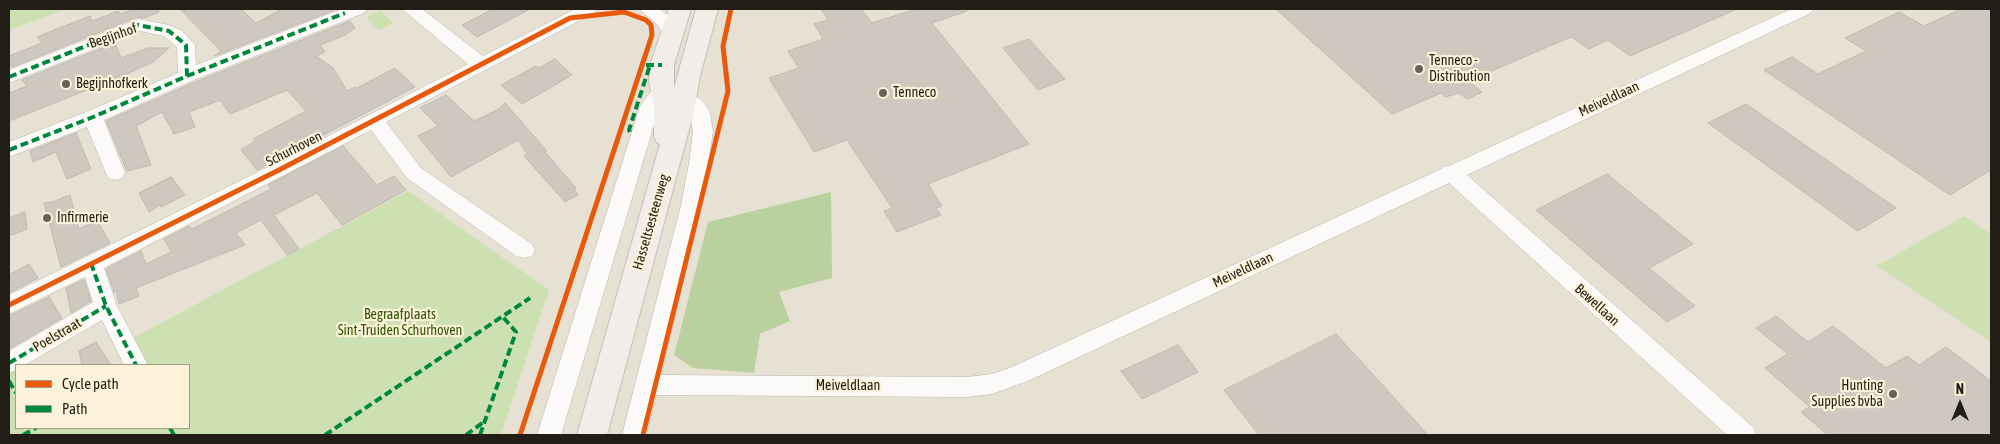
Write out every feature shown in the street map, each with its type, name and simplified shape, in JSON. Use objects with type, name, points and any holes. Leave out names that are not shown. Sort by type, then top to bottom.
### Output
[{"type":"main road","name":"Hasseltsesteenweg","points":[[674,94],[661,82],[662,65],[680,9]]},
{"type":"main road","name":"Hasseltsesteenweg","points":[[580,435],[666,135],[666,105],[688,76],[708,9]]},
{"type":"main road","name":"Hasseltsesteenweg","points":[[592,435],[674,94]]},
{"type":"street","points":[[411,9],[464,49],[480,64]]},
{"type":"street","name":"Schurhoven","points":[[9,305],[91,262],[280,170],[588,9]]},
{"type":"street","points":[[648,9],[663,20],[672,34]]},
{"type":"street","name":"Meiveldlaan","points":[[647,385],[967,387],[992,384],[1030,370],[1450,172],[1806,9]]},
{"type":"street","points":[[9,150],[93,117],[187,76],[351,11]]},
{"type":"street","name":"Begijnhof","points":[[9,77],[138,25],[169,31],[182,40],[186,45],[187,76]]},
{"type":"street","points":[[549,435],[650,106],[674,94],[694,104],[700,112],[703,132],[691,205],[634,435]]},
{"type":"street","points":[[93,117],[115,173]]},
{"type":"street","points":[[374,120],[414,173],[524,250]]},
{"type":"street","name":"Bewellaan","points":[[1450,172],[1744,435]]},
{"type":"street","points":[[91,262],[106,306],[135,364]]},
{"type":"street","name":"Poelstraat","points":[[9,363],[106,306]]},
{"type":"green space","points":[[9,9],[66,9],[9,30]]},
{"type":"green space","points":[[380,10],[393,23],[379,30],[366,17]]},
{"type":"green space","name":"Begraafplaats Sint-Truiden Schurhoven","points":[[408,191],[549,290],[501,435],[9,435],[9,370],[15,367],[15,429],[190,429],[190,364],[128,364],[118,346]]},
{"type":"green space","points":[[831,192],[832,278],[779,292],[790,321],[760,334],[754,373],[693,368],[674,355],[708,222]]},
{"type":"green space","points":[[1964,216],[1991,234],[1991,342],[1877,266]]},
{"type":"building","points":[[134,9],[158,9],[159,12],[144,18],[137,17],[12,67],[9,62],[9,56],[42,43],[37,37],[90,16],[92,21],[118,11],[120,14]]},
{"type":"building","points":[[180,9],[241,9],[256,23],[282,9],[337,9],[214,56],[221,51]]},
{"type":"building","points":[[493,9],[530,9],[477,37],[462,25]]},
{"type":"building","name":"Tenneco","points":[[821,9],[861,9],[872,23],[916,9],[966,9],[967,11],[932,23],[1029,144],[928,184],[942,206],[936,208],[941,215],[897,232],[884,211],[892,208],[847,140],[814,152],[769,78],[799,68],[788,51],[823,39],[814,24],[828,20]]},
{"type":"building","name":"Tenneco - Distribution","points":[[1276,9],[1737,9],[1630,56],[1608,40],[1589,49],[1571,37],[1468,81],[1482,92],[1467,99],[1459,93],[1446,97],[1441,93],[1392,114]]},
{"type":"building","points":[[1961,9],[1991,9],[1991,170],[1950,195],[1764,70],[1792,57],[1818,74],[1866,51],[1845,38],[1899,12],[1924,26]]},
{"type":"building","points":[[350,21],[355,28],[345,35],[320,45],[325,52],[316,56],[333,68],[347,91],[355,87],[357,88],[395,68],[415,87],[257,170],[241,150],[255,141],[253,139],[306,111],[287,90],[230,114],[220,100],[189,112],[195,127],[174,134],[162,112],[136,126],[151,165],[127,171],[106,121],[195,82]]},
{"type":"building","points":[[1029,39],[1065,79],[1038,90],[1003,48]]},
{"type":"building","name":"Begijnhofkerk","points":[[115,43],[121,58],[148,48],[169,48],[153,62],[127,74],[9,121],[9,93],[27,86],[22,80]]},
{"type":"building","points":[[555,59],[572,75],[522,104],[501,85],[536,66],[539,68]]},
{"type":"building","points":[[446,95],[474,121],[499,109],[505,103],[547,151],[545,152],[576,188],[574,189],[578,195],[565,202],[524,156],[527,154],[518,140],[451,177],[418,136],[438,126],[420,108]]},
{"type":"building","points":[[1746,104],[1896,208],[1858,231],[1708,123]]},
{"type":"building","points":[[76,133],[91,169],[67,179],[56,152],[33,162],[30,151]]},
{"type":"building","points":[[343,146],[377,185],[394,176],[406,190],[342,225],[317,193],[274,215],[299,249],[287,255],[261,220],[236,233],[245,245],[136,288],[139,296],[119,304],[116,291],[114,292],[106,269],[141,251],[146,264],[171,252],[164,239],[189,226],[192,229],[271,189],[268,185]]},
{"type":"building","points":[[1607,174],[1693,244],[1649,268],[1695,306],[1667,322],[1536,210]]},
{"type":"building","points":[[171,177],[185,195],[161,207],[160,205],[149,212],[139,193]]},
{"type":"building","points":[[70,195],[79,229],[97,220],[110,243],[61,267],[44,203]]},
{"type":"building","points":[[25,212],[27,229],[9,236],[9,218]]},
{"type":"building","points":[[29,264],[38,278],[9,293],[9,275]]},
{"type":"building","points":[[84,280],[91,301],[71,313],[66,288]]},
{"type":"building","points":[[49,297],[62,318],[9,349],[9,316]]},
{"type":"building","name":"Hunting Supplies bvba","points":[[1776,316],[1808,342],[1833,326],[1886,368],[1907,356],[1919,365],[1946,347],[1991,381],[1991,431],[1986,435],[1828,435],[1801,412],[1810,407],[1765,368],[1788,354],[1756,328]]},
{"type":"building","points":[[1336,334],[1428,435],[1259,435],[1224,390]]},
{"type":"building","points":[[96,342],[110,364],[82,364],[79,351]]},
{"type":"building","points":[[1178,345],[1198,372],[1142,399],[1121,371]]},
{"type":"marked path","points":[[187,76],[345,13]]},
{"type":"marked path","points":[[9,77],[138,25],[169,31],[186,45],[187,76],[93,117],[9,150]]},
{"type":"marked path","points":[[646,65],[662,65]]},
{"type":"marked path","points":[[630,132],[629,130],[650,65]]},
{"type":"marked path","points":[[91,263],[106,306],[135,364]]},
{"type":"marked path","points":[[325,435],[530,298]]},
{"type":"marked path","points":[[9,363],[106,306]]},
{"type":"marked path","points":[[480,435],[516,332],[503,317]]},
{"type":"marked path","points":[[9,381],[15,391]]},
{"type":"marked path","points":[[466,435],[485,421]]},
{"type":"marked path","points":[[23,435],[34,429]]},
{"type":"marked path","points":[[171,429],[174,435]]},
{"type":"cycle path","points":[[643,435],[728,91],[723,46],[731,9]]},
{"type":"cycle path","points":[[9,305],[279,170],[570,18],[624,12],[646,20],[651,25],[652,35],[520,435]]},
{"type":"place","name":"Tenneco - Distribution","points":[[1419,69]]},
{"type":"place","name":"Begijnhofkerk","points":[[66,84]]},
{"type":"place","name":"Tenneco","points":[[883,93]]},
{"type":"place","name":"Infirmerie","points":[[47,218]]},
{"type":"place","name":"Hunting Supplies bvba","points":[[1893,394]]}]
